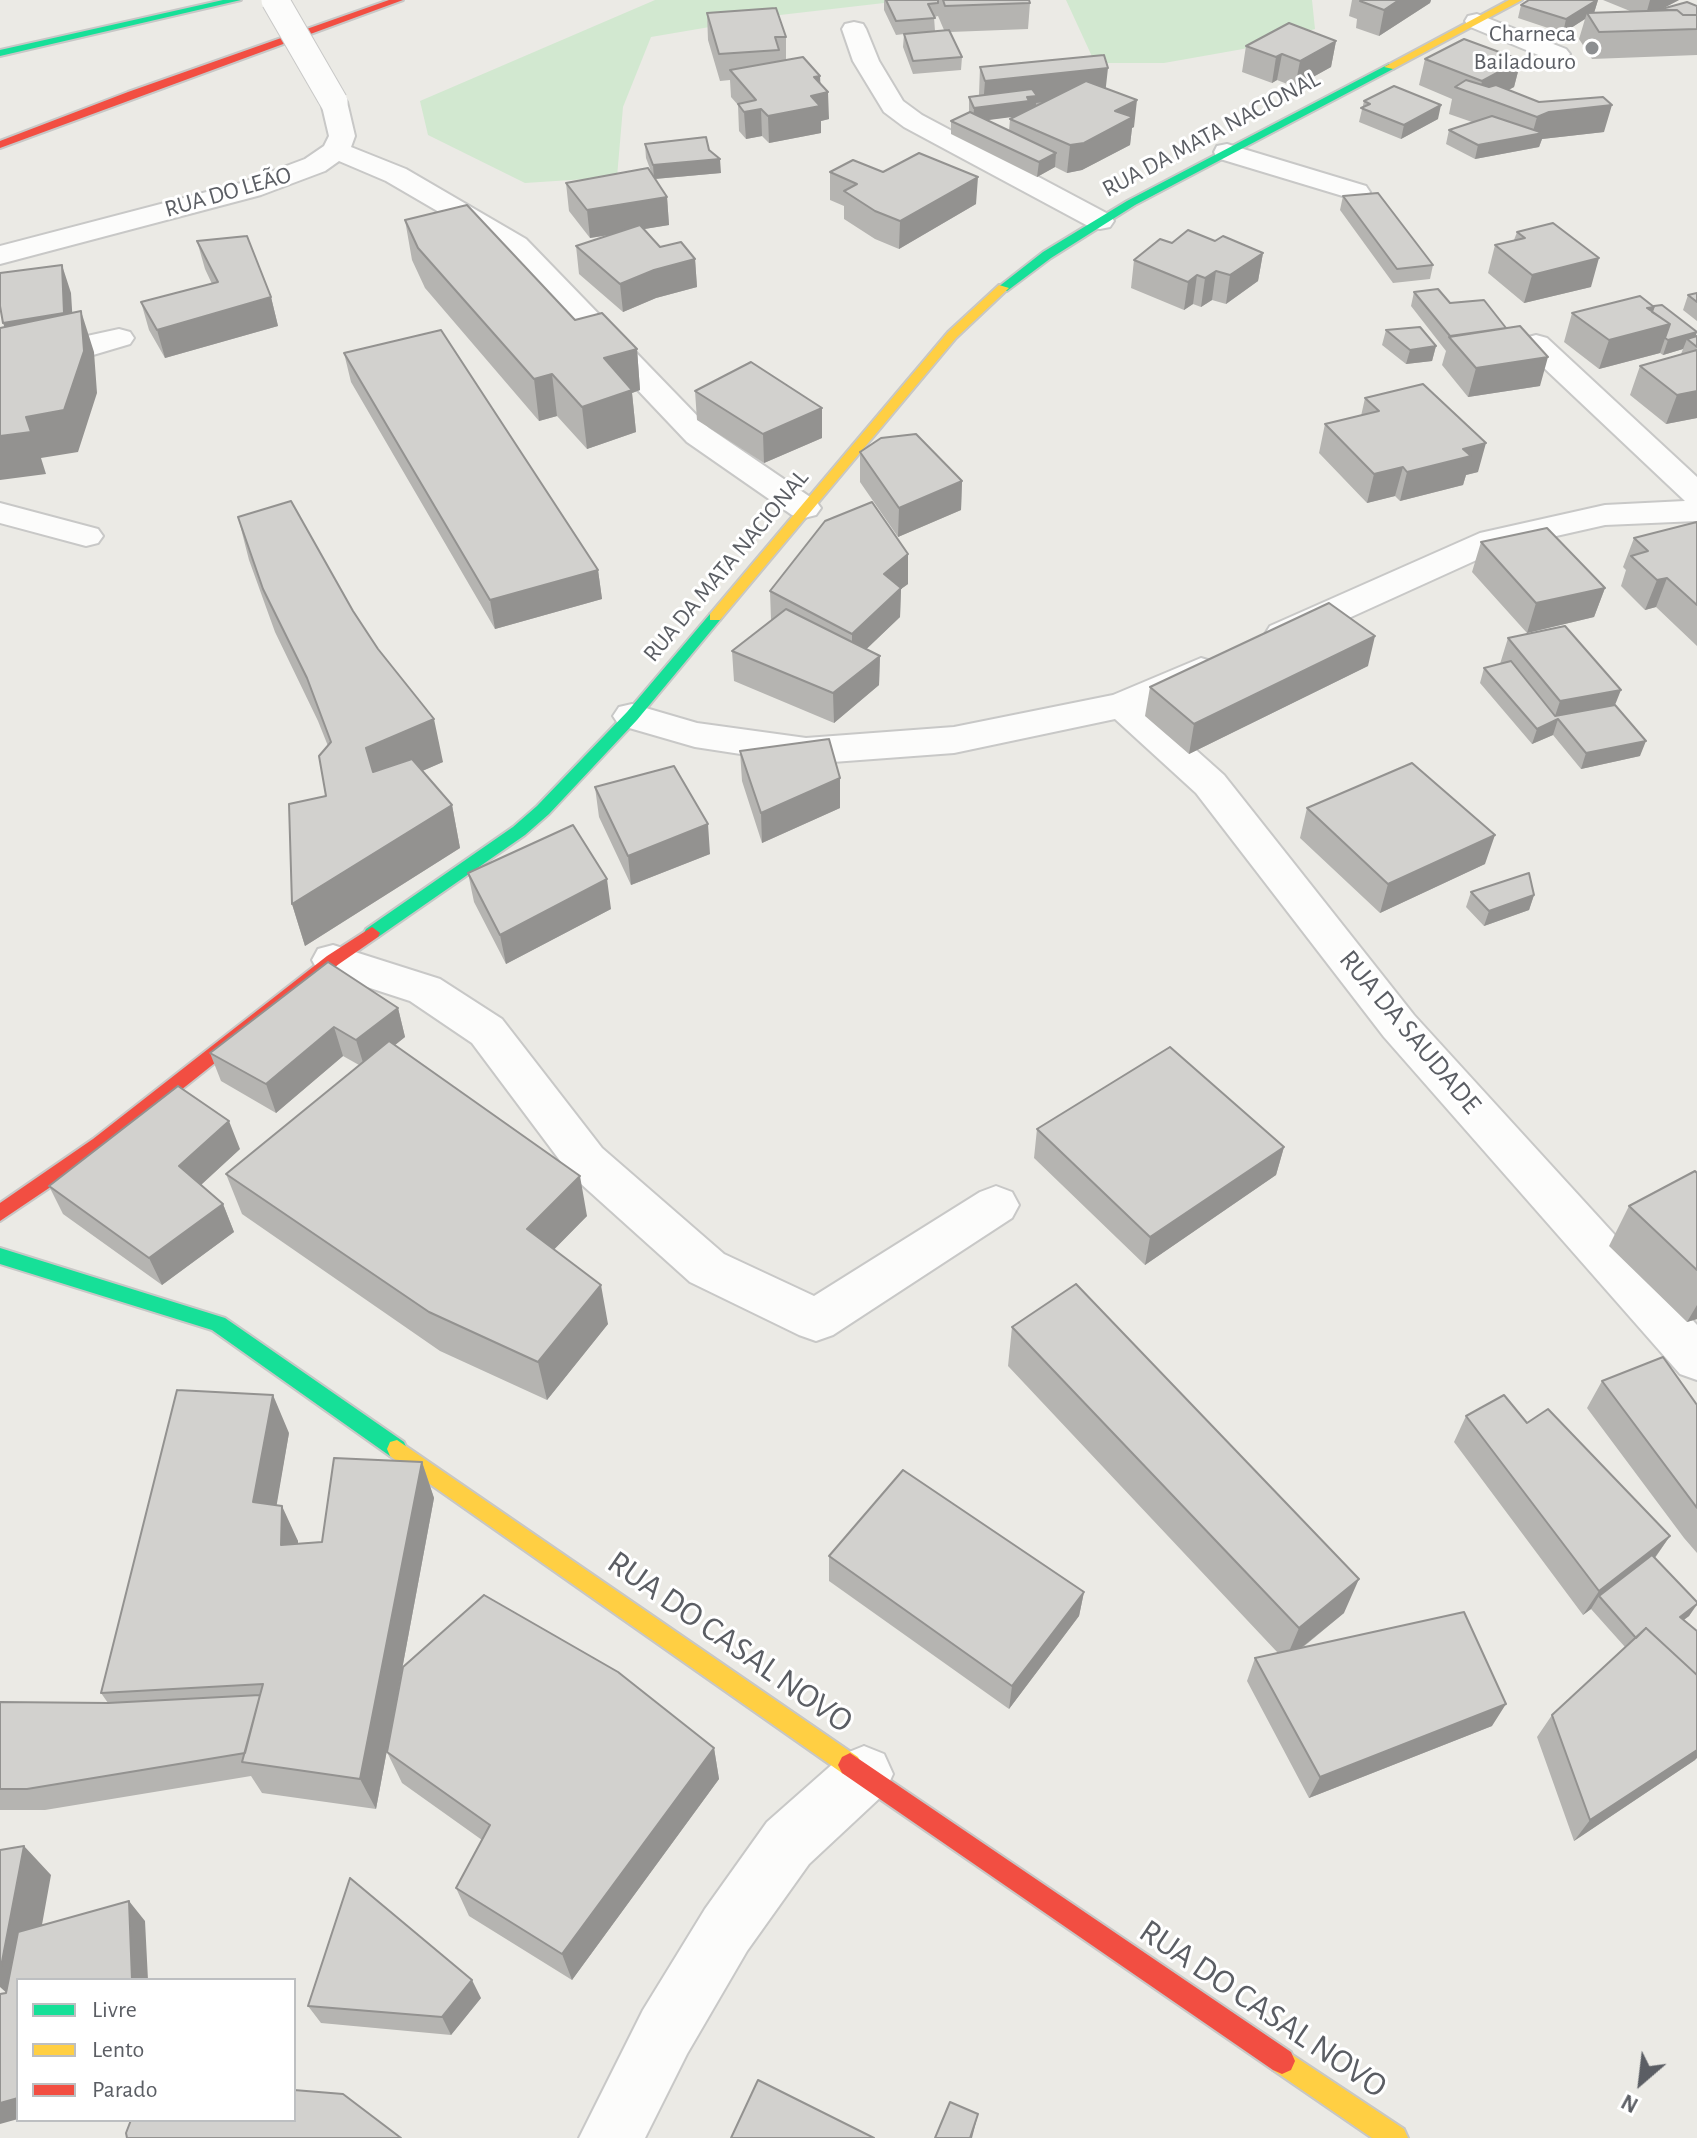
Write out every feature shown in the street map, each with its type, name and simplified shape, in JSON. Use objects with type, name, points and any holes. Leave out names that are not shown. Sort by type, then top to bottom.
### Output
[{"type":"main road","points":[[0,53],[236,0]]},
{"type":"main road","points":[[0,145],[132,94],[398,0]]},
{"type":"main road","name":"RUA DA MATA NACIONAL","points":[[0,1213],[100,1144],[333,960],[519,831],[543,810],[632,716],[804,508],[977,310],[1047,255],[1100,221],[1517,0]]},
{"type":"main road","name":"RUA DO CASAL NOVO","points":[[0,1256],[218,1324],[864,1774],[1395,2138]]},
{"type":"street","points":[[275,0],[334,102],[342,136],[336,150],[396,175],[516,245],[698,435],[804,508]]},
{"type":"street","points":[[1477,21],[1557,54]]},
{"type":"street","points":[[854,29],[866,61],[893,106],[913,121],[1100,221]]},
{"type":"street","name":"RUA DO LEÃO","points":[[0,255],[251,189],[315,165],[336,150]]},
{"type":"street","points":[[1227,152],[1356,192]]},
{"type":"street","points":[[0,364],[119,338]]},
{"type":"street","points":[[1536,344],[1697,495]]},
{"type":"street","points":[[632,716],[695,735],[806,751],[954,740],[1123,705],[1492,540],[1605,515],[1697,511]]},
{"type":"street","points":[[0,513],[86,536]]},
{"type":"street","name":"RUA DA SAUDADE","points":[[1123,705],[1210,784],[1399,1026],[1697,1359]]},
{"type":"street","points":[[333,960],[425,990],[487,1031],[586,1161],[707,1268],[816,1320],[996,1205]]},
{"type":"street","points":[[611,2138],[665,2032],[726,1930],[788,1843],[864,1774]]},
{"type":"green space","points":[[655,0],[910,0],[780,15],[651,37],[623,107],[617,177],[525,183],[428,135],[420,101]]},
{"type":"green space","points":[[1066,0],[1312,0],[1315,29],[1243,49],[1164,63],[1095,63]]},
{"type":"building","points":[[886,0],[938,0],[938,3],[928,4],[935,18],[896,21]]},
{"type":"building","points":[[943,0],[1029,0],[1030,3],[945,6]]},
{"type":"building","points":[[1399,0],[1384,10],[1360,1]]},
{"type":"building","points":[[1529,0],[1597,0],[1566,19],[1521,5]]},
{"type":"building","points":[[1687,2],[1697,6],[1697,15],[1683,15],[1677,10],[1658,10]]},
{"type":"building","points":[[776,8],[786,37],[775,37],[779,50],[719,54],[707,13]]},
{"type":"building","points":[[1677,10],[1683,15],[1697,15],[1697,29],[1599,32],[1587,13]]},
{"type":"building","points":[[1289,23],[1336,41],[1300,61],[1282,54],[1276,57],[1246,46]]},
{"type":"building","points":[[949,30],[962,57],[913,61],[904,34]]},
{"type":"building","points":[[1464,39],[1521,60],[1482,81],[1425,59]]},
{"type":"building","points":[[1104,55],[1108,68],[985,81],[980,67]]},
{"type":"building","points":[[803,57],[820,76],[814,77],[828,92],[811,96],[820,106],[768,116],[761,109],[744,112],[738,104],[756,100],[730,70]]},
{"type":"building","points":[[1466,80],[1489,87],[1496,85],[1539,102],[1603,97],[1612,105],[1549,112],[1537,117],[1455,87]]},
{"type":"building","points":[[1086,81],[1137,100],[1115,111],[1133,117],[1084,143],[1070,145],[1010,119]]},
{"type":"building","points":[[1394,86],[1441,105],[1404,125],[1361,108],[1370,104],[1364,101]]},
{"type":"building","points":[[1032,89],[1037,96],[1027,97],[1029,101],[974,108],[969,97]]},
{"type":"building","points":[[970,112],[1056,153],[1039,162],[951,121]]},
{"type":"building","points":[[1492,116],[1543,133],[1478,145],[1449,130]]},
{"type":"building","points":[[706,137],[709,150],[720,159],[653,165],[645,144]]},
{"type":"building","points":[[919,153],[978,177],[900,221],[875,211],[844,191],[857,184],[830,172],[853,160],[883,172]]},
{"type":"building","points":[[648,168],[667,197],[587,210],[566,183]]},
{"type":"building","points":[[1378,193],[1433,265],[1397,269],[1343,196]]},
{"type":"building","points":[[467,205],[575,320],[602,313],[637,349],[604,358],[632,390],[582,407],[552,374],[534,379],[418,248],[405,220]]},
{"type":"building","points":[[1553,223],[1599,258],[1532,275],[1495,245],[1525,238],[1517,232]]},
{"type":"building","points":[[640,225],[660,247],[681,242],[695,259],[654,270],[620,284],[576,246]]},
{"type":"building","points":[[1188,230],[1215,241],[1223,236],[1263,253],[1230,275],[1216,271],[1205,278],[1197,275],[1188,282],[1134,260],[1160,239],[1172,243]]},
{"type":"building","points":[[247,236],[271,297],[157,330],[141,302],[218,282],[197,241]]},
{"type":"building","points":[[62,265],[64,313],[3,323],[0,273]]},
{"type":"building","points":[[1438,289],[1450,303],[1484,300],[1506,328],[1450,336],[1414,292]]},
{"type":"building","points":[[1697,293],[1697,302],[1688,295]]},
{"type":"building","points":[[1640,296],[1654,307],[1647,308],[1670,324],[1609,340],[1572,313]]},
{"type":"building","points":[[1662,305],[1697,332],[1668,340],[1665,338],[1670,324],[1652,312],[1654,306]]},
{"type":"building","points":[[81,311],[84,351],[64,410],[26,417],[31,432],[0,436],[0,328]]},
{"type":"building","points":[[1520,326],[1548,357],[1476,368],[1449,337]]},
{"type":"building","points":[[1420,327],[1436,346],[1410,350],[1386,330]]},
{"type":"building","points":[[441,330],[598,570],[490,600],[344,353]]},
{"type":"building","points":[[1697,336],[1697,347],[1687,339]]},
{"type":"building","points":[[1697,350],[1697,391],[1677,395],[1640,366]]},
{"type":"building","points":[[751,362],[822,408],[763,434],[695,391]]},
{"type":"building","points":[[1423,384],[1486,443],[1463,449],[1471,456],[1407,472],[1403,467],[1374,474],[1325,424],[1379,411],[1365,398]]},
{"type":"building","points":[[916,434],[962,481],[899,508],[860,452],[881,438]]},
{"type":"building","points":[[291,501],[353,611],[378,649],[434,719],[366,748],[373,772],[412,759],[452,805],[292,904],[289,804],[326,796],[319,756],[331,742],[307,678],[263,589],[238,517]]},
{"type":"building","points":[[872,502],[908,554],[884,574],[901,588],[852,634],[770,591],[825,521]]},
{"type":"building","points":[[1697,522],[1697,605],[1667,578],[1657,580],[1631,556],[1648,551],[1634,538]]},
{"type":"building","points":[[1547,528],[1605,588],[1536,603],[1481,542]]},
{"type":"building","points":[[1329,603],[1375,636],[1194,724],[1150,687]]},
{"type":"building","points":[[786,609],[880,656],[833,693],[732,651]]},
{"type":"building","points":[[1565,626],[1621,690],[1560,701],[1508,638]]},
{"type":"building","points":[[1511,661],[1555,716],[1615,705],[1646,741],[1586,753],[1558,719],[1537,729],[1484,668]]},
{"type":"building","points":[[829,739],[840,778],[761,813],[740,751]]},
{"type":"building","points":[[1412,763],[1495,835],[1388,884],[1307,808]]},
{"type":"building","points":[[674,766],[708,824],[628,856],[595,787]]},
{"type":"building","points":[[573,825],[607,879],[500,935],[468,873]]},
{"type":"building","points":[[1529,873],[1534,895],[1489,911],[1471,892]]},
{"type":"building","points":[[328,962],[398,1008],[356,1040],[334,1027],[266,1084],[210,1053]]},
{"type":"building","points":[[389,1041],[580,1176],[527,1229],[601,1285],[538,1362],[429,1312],[226,1174]]},
{"type":"building","points":[[1170,1047],[1284,1147],[1150,1237],[1037,1129]]},
{"type":"building","points":[[178,1086],[229,1121],[179,1166],[223,1204],[149,1258],[49,1186]]},
{"type":"building","points":[[1695,1171],[1697,1173],[1697,1270],[1629,1206]]},
{"type":"building","points":[[1076,1284],[1359,1579],[1299,1628],[1012,1327]]},
{"type":"building","points":[[1663,1357],[1697,1405],[1697,1508],[1602,1381]]},
{"type":"building","points":[[177,1390],[273,1395],[253,1502],[282,1506],[281,1545],[322,1542],[334,1458],[422,1462],[360,1779],[242,1762],[263,1684],[101,1693]]},
{"type":"building","points":[[1504,1395],[1527,1423],[1548,1409],[1670,1536],[1599,1591],[1466,1416]]},
{"type":"building","points":[[903,1470],[1084,1592],[1012,1686],[829,1556]]},
{"type":"building","points":[[1652,1555],[1697,1602],[1680,1617],[1697,1631],[1697,1675],[1646,1628],[1636,1638],[1599,1596]]},
{"type":"building","points":[[484,1595],[618,1672],[714,1748],[562,1954],[456,1888],[490,1825],[387,1752],[403,1667]]},
{"type":"building","points":[[1464,1612],[1506,1704],[1320,1777],[1255,1658]]},
{"type":"building","points":[[1646,1628],[1697,1675],[1697,1750],[1590,1820],[1552,1715]]},
{"type":"building","points":[[260,1695],[245,1753],[27,1789],[0,1789],[0,1702],[108,1703]]},
{"type":"building","points":[[24,1846],[0,1972],[0,1850]]},
{"type":"building","points":[[350,1878],[472,1980],[442,2017],[308,2006]]},
{"type":"building","points":[[129,1901],[132,1978],[16,1978],[16,2099],[0,2103],[0,1994],[6,1993],[18,1932]]},
{"type":"building","points":[[758,2080],[874,2138],[731,2138]]},
{"type":"building","points":[[296,2090],[343,2094],[401,2138],[127,2138],[130,2122],[296,2122]]},
{"type":"building","points":[[950,2102],[978,2114],[970,2138],[935,2138]]},
{"type":"traffic: fast","points":[[0,53],[236,0]]},
{"type":"traffic: fast","points":[[1003,288],[1047,255],[1131,203],[1389,67]]},
{"type":"traffic: fast","points":[[372,933],[519,831],[543,810],[632,716],[715,617]]},
{"type":"traffic: fast","points":[[0,1256],[218,1324],[397,1449]]},
{"type":"traffic: slow","points":[[1389,67],[1517,0]]},
{"type":"traffic: slow","points":[[715,617],[952,335],[1003,288]]},
{"type":"traffic: slow","points":[[397,1449],[850,1765]]},
{"type":"traffic: slow","points":[[1282,2061],[1395,2138]]},
{"type":"traffic: jam","points":[[0,145],[132,94],[398,0]]},
{"type":"traffic: jam","points":[[0,1213],[100,1144],[333,960],[372,933]]},
{"type":"traffic: jam","points":[[850,1765],[1282,2061]]},
{"type":"place","name":"Charneca Bailadouro","points":[[1592,48]]}]
